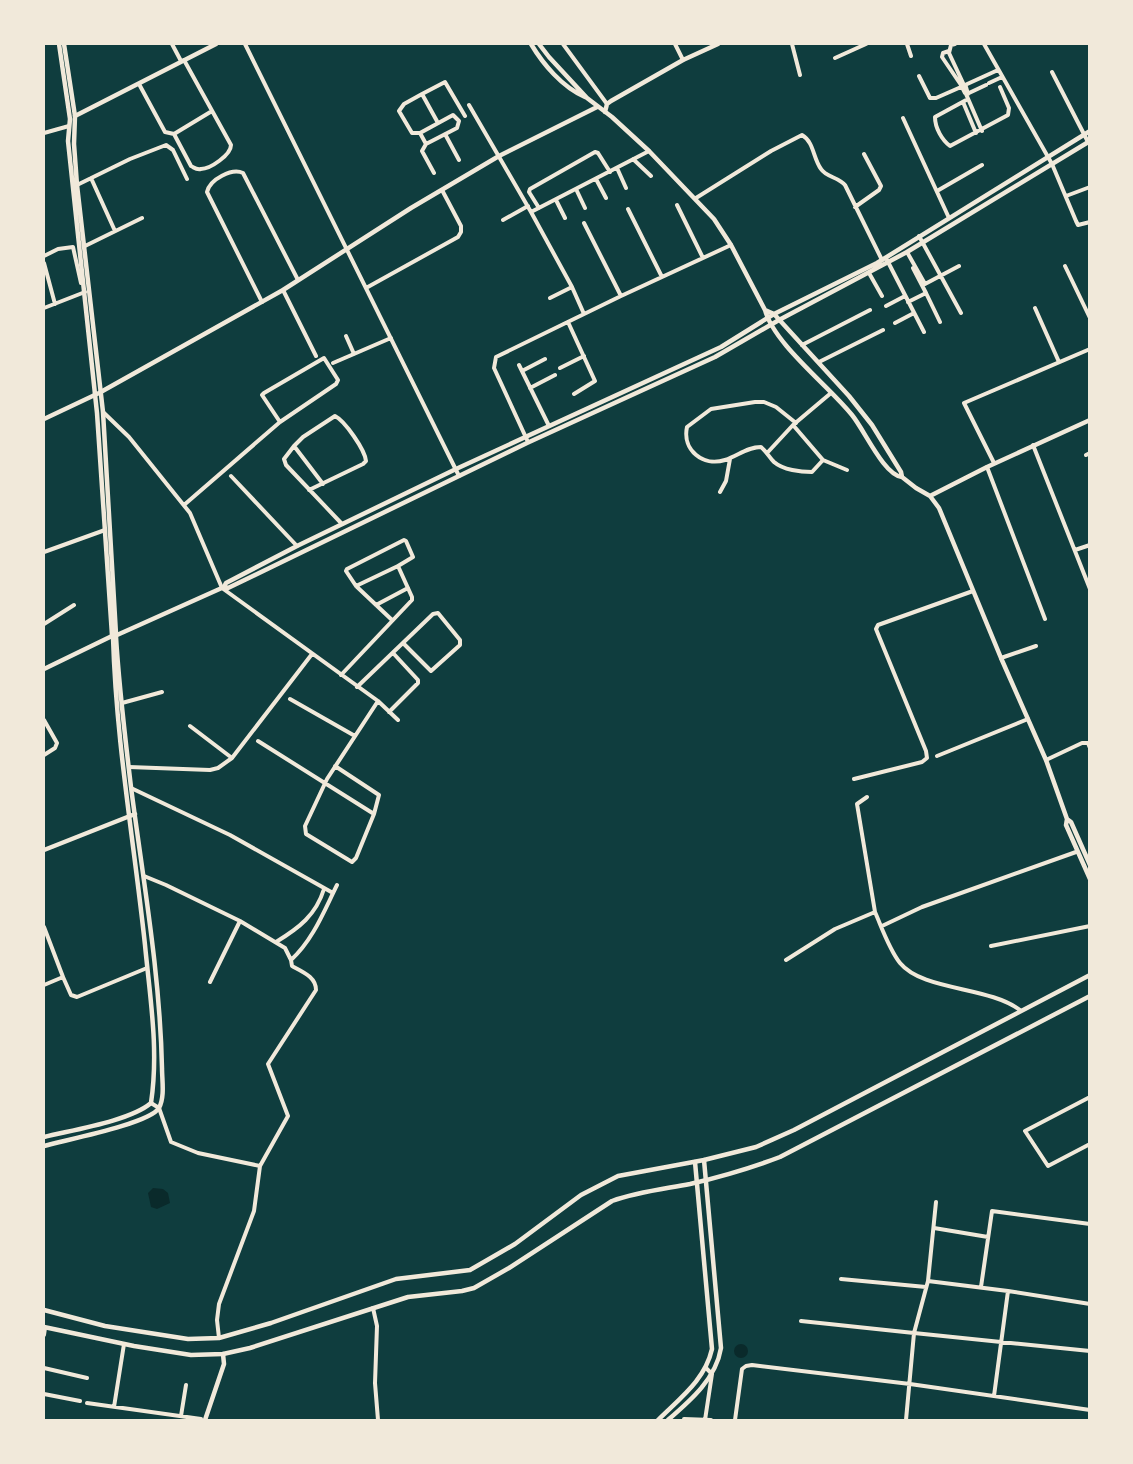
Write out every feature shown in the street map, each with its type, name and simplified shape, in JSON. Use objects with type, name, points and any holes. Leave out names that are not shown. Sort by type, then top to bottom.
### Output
[{"type":"street","points":[[59,44],[73,117],[69,126],[69,151],[97,393],[114,636],[131,788],[144,876],[161,1047],[162,1094],[159,1108],[171,1142],[198,1153],[260,1166]]},
{"type":"street","points":[[64,44],[85,246],[86,292]]},
{"type":"street","points":[[172,44],[231,145],[228,155],[204,168],[196,169],[191,166],[174,134]]},
{"type":"street","points":[[73,117],[216,44]]},
{"type":"street","points":[[245,44],[459,476]]},
{"type":"street","points":[[531,44],[549,69],[576,93],[587,98]]},
{"type":"street","points":[[539,44],[587,98],[649,151],[696,198],[714,219],[731,245],[771,325],[864,430],[887,470],[930,496],[942,516],[1029,719],[1067,819],[1066,825],[1089,879]]},
{"type":"street","points":[[563,44],[607,104]]},
{"type":"street","points":[[675,44],[683,60]]},
{"type":"street","points":[[605,112],[607,104],[683,60],[718,44]]},
{"type":"street","points":[[792,44],[800,75]]},
{"type":"street","points":[[834,57],[866,44]]},
{"type":"street","points":[[907,44],[911,56]]},
{"type":"street","points":[[955,44],[951,45],[949,51],[982,131]]},
{"type":"street","points":[[984,44],[1052,164],[1076,222],[1078,225],[1089,222]]},
{"type":"street","points":[[949,51],[943,53],[942,57],[963,85]]},
{"type":"street","points":[[919,76],[927,95],[930,98],[936,98],[998,70]]},
{"type":"street","points":[[44,667],[223,588],[228,588],[459,476],[549,426],[722,347],[774,314],[923,243],[1088,142],[1052,72]]},
{"type":"street","points":[[967,93],[1002,77]]},
{"type":"street","points":[[458,120],[453,115],[420,133],[412,133],[399,111],[404,104],[445,82],[465,116]]},
{"type":"street","points":[[139,84],[165,132],[174,134],[212,111]]},
{"type":"street","points":[[968,99],[935,117],[944,142],[950,146],[982,131],[1004,118],[1010,111],[1000,87]]},
{"type":"street","points":[[422,94],[438,123]]},
{"type":"street","points":[[963,102],[976,133]]},
{"type":"street","points":[[469,105],[528,206],[584,314]]},
{"type":"street","points":[[44,419],[97,393],[283,290],[499,156],[597,107]]},
{"type":"street","points":[[458,120],[473,112]]},
{"type":"street","points":[[903,118],[949,218]]},
{"type":"street","points":[[434,173],[422,151],[426,144],[457,128],[458,120]]},
{"type":"street","points":[[44,133],[69,126]]},
{"type":"street","points":[[223,588],[226,583],[297,546],[456,470],[715,357],[869,273],[919,236],[1089,131]]},
{"type":"street","points":[[420,133],[426,144]]},
{"type":"street","points":[[445,135],[459,160]]},
{"type":"street","points":[[696,198],[779,146],[802,135],[808,138],[821,169],[840,179],[924,332]]},
{"type":"street","points":[[77,185],[130,159],[166,145],[173,150],[187,179]]},
{"type":"street","points":[[531,212],[649,151]]},
{"type":"street","points":[[540,208],[529,192],[530,189],[595,152],[610,172]]},
{"type":"street","points":[[855,207],[879,190],[881,186],[864,154]]},
{"type":"street","points":[[633,159],[651,176]]},
{"type":"street","points":[[937,191],[982,165]]},
{"type":"street","points":[[616,168],[626,189]]},
{"type":"street","points":[[262,302],[207,192],[208,186],[213,181],[234,171],[243,173],[298,280]]},
{"type":"street","points":[[91,178],[115,231]]},
{"type":"street","points":[[596,179],[606,198]]},
{"type":"street","points":[[1066,196],[1089,188]]},
{"type":"street","points":[[576,189],[585,208]]},
{"type":"street","points":[[366,288],[458,237],[461,226],[442,190]]},
{"type":"street","points":[[555,200],[565,218]]},
{"type":"street","points":[[677,205],[703,258]]},
{"type":"street","points":[[503,220],[528,206]]},
{"type":"street","points":[[628,209],[662,277]]},
{"type":"street","points":[[85,246],[142,218]]},
{"type":"street","points":[[584,223],[621,296]]},
{"type":"street","points":[[919,236],[961,313]]},
{"type":"street","points":[[527,440],[494,368],[496,357],[731,245]]},
{"type":"street","points":[[44,256],[58,249],[73,247],[86,292]]},
{"type":"street","points":[[906,253],[925,284],[959,266]]},
{"type":"street","points":[[906,253],[940,321]]},
{"type":"street","points":[[44,263],[55,304]]},
{"type":"street","points":[[1065,266],[1089,318]]},
{"type":"street","points":[[869,273],[882,296]]},
{"type":"street","points":[[550,298],[572,287]]},
{"type":"street","points":[[283,290],[316,356]]},
{"type":"street","points":[[44,308],[86,292]]},
{"type":"street","points":[[908,302],[926,293]]},
{"type":"street","points":[[886,306],[905,296]]},
{"type":"street","points":[[1035,308],[1059,362]]},
{"type":"street","points":[[765,310],[774,314],[819,362],[872,425],[902,477]]},
{"type":"street","points":[[802,345],[870,310]]},
{"type":"street","points":[[895,323],[914,313]]},
{"type":"street","points":[[568,322],[595,381],[574,394]]},
{"type":"street","points":[[819,362],[882,330]]},
{"type":"street","points":[[346,336],[354,354]]},
{"type":"street","points":[[333,363],[391,338]]},
{"type":"street","points":[[993,464],[964,403],[1089,349]]},
{"type":"street","points":[[560,368],[584,356]]},
{"type":"street","points":[[184,505],[280,422],[336,384],[338,380],[324,358],[262,395],[280,422]]},
{"type":"street","points":[[522,372],[545,359]]},
{"type":"street","points":[[519,365],[549,426]]},
{"type":"street","points":[[530,388],[555,375]]},
{"type":"street","points":[[44,1137],[124,1117],[145,1108],[151,1103],[154,1065],[153,1022],[139,888],[128,816],[114,674],[103,412],[97,393]]},
{"type":"street","points":[[768,452],[794,424],[831,393]]},
{"type":"street","points":[[823,460],[812,472],[803,472],[775,462],[768,452],[761,447],[754,447],[730,458],[712,462],[695,455],[686,441],[687,427],[711,409],[764,402],[776,407],[794,424],[823,460],[847,470]]},
{"type":"street","points":[[103,412],[129,437],[190,513],[223,588],[378,701],[398,720]]},
{"type":"street","points":[[309,490],[366,461],[363,450],[342,421],[335,416],[303,437],[284,459],[284,462],[309,490],[342,524]]},
{"type":"street","points":[[930,496],[987,466],[1089,420]]},
{"type":"street","points":[[1034,445],[1089,589]]},
{"type":"street","points":[[294,446],[323,483]]},
{"type":"street","points":[[720,492],[726,481],[730,458]]},
{"type":"street","points":[[987,466],[1045,619]]},
{"type":"street","points":[[231,476],[297,546]]},
{"type":"street","points":[[44,552],[105,530]]},
{"type":"street","points":[[356,586],[413,557],[406,541],[347,569],[356,586],[392,620]]},
{"type":"street","points":[[1075,550],[1089,545]]},
{"type":"street","points":[[340,675],[412,600],[398,566]]},
{"type":"street","points":[[376,605],[408,588]]},
{"type":"street","points":[[854,779],[922,762],[927,758],[927,751],[876,629],[878,625],[973,591]]},
{"type":"street","points":[[44,624],[74,606]]},
{"type":"street","points":[[357,687],[433,614],[438,613],[460,640],[460,645],[431,671],[403,643]]},
{"type":"street","points":[[1001,658],[1036,646]]},
{"type":"street","points":[[389,712],[418,683],[418,680],[393,653]]},
{"type":"street","points":[[129,767],[210,770],[218,768],[232,758],[312,654]]},
{"type":"street","points":[[122,703],[162,692]]},
{"type":"street","points":[[290,699],[355,736]]},
{"type":"street","points":[[335,766],[378,793],[374,814],[354,861],[350,861],[306,834],[304,830],[335,766],[378,701]]},
{"type":"street","points":[[937,756],[1029,719]]},
{"type":"street","points":[[44,720],[57,743],[55,748],[44,754]]},
{"type":"street","points":[[190,726],[232,758]]},
{"type":"street","points":[[258,741],[374,814]]},
{"type":"street","points":[[1046,760],[1082,743],[1088,743],[1089,748]]},
{"type":"street","points":[[131,788],[230,835],[333,893]]},
{"type":"street","points":[[867,796],[857,804],[875,912],[899,962],[908,970],[927,979],[997,997],[1020,1010]]},
{"type":"street","points":[[44,850],[135,813]]},
{"type":"street","points":[[1067,819],[1071,822],[1087,853],[1089,866]]},
{"type":"street","points":[[882,926],[922,907],[1077,852]]},
{"type":"street","points":[[144,876],[196,899],[276,942],[285,948],[292,966],[310,976],[316,985],[316,990],[268,1064],[288,1116],[260,1166],[254,1211],[219,1304],[217,1320],[219,1338]]},
{"type":"street","points":[[291,960],[303,950],[311,937],[337,885]]},
{"type":"street","points":[[276,942],[310,917],[317,908],[324,889]]},
{"type":"street","points":[[786,960],[835,929],[875,912]]},
{"type":"street","points":[[210,982],[240,921]]},
{"type":"street","points":[[991,946],[1089,926]]},
{"type":"street","points":[[44,927],[71,995],[77,997],[147,968]]},
{"type":"street","points":[[44,1310],[116,1328],[188,1339],[219,1338],[272,1323],[396,1279],[470,1270],[515,1244],[581,1195],[618,1176],[695,1162],[756,1147],[794,1130],[1089,975]]},
{"type":"street","points":[[44,985],[63,977]]},
{"type":"street","points":[[44,1335],[44,1327],[124,1344],[192,1355],[223,1354],[250,1348],[408,1297],[462,1292],[474,1288],[509,1268],[612,1201],[625,1196],[698,1182],[756,1167],[780,1157],[1089,996]]},
{"type":"street","points":[[1089,1097],[1025,1131],[1048,1166],[1089,1144]]},
{"type":"street","points":[[151,1103],[159,1108]]},
{"type":"street","points":[[44,1146],[141,1120],[152,1116],[159,1108]]},
{"type":"street","points":[[704,1160],[721,1340],[720,1354],[712,1374],[705,1420]]},
{"type":"street","points":[[658,1420],[693,1386],[706,1368],[712,1349],[712,1327],[695,1162]]},
{"type":"street","points":[[906,1420],[914,1333],[928,1281],[936,1202]]},
{"type":"street","points":[[981,1287],[992,1211],[1089,1224]]},
{"type":"street","points":[[934,1228],[988,1237]]},
{"type":"street","points":[[841,1279],[926,1287]]},
{"type":"street","points":[[928,1281],[1089,1304]]},
{"type":"street","points":[[994,1396],[1008,1291]]},
{"type":"street","points":[[373,1308],[378,1326],[375,1383],[378,1420]]},
{"type":"street","points":[[801,1321],[1089,1351]]},
{"type":"street","points":[[114,1407],[124,1344]]},
{"type":"street","points":[[87,1403],[203,1420],[224,1364],[223,1354]]},
{"type":"street","points":[[735,1420],[742,1369],[746,1366],[909,1384],[1089,1410]]},
{"type":"street","points":[[44,1368],[87,1378]]},
{"type":"street","points":[[706,1368],[712,1374]]},
{"type":"street","points":[[668,1420],[699,1391],[712,1374]]},
{"type":"street","points":[[181,1416],[186,1385]]},
{"type":"street","points":[[44,1394],[80,1401]]},
{"type":"street","points":[[684,1419],[711,1420]]},
{"type":"water","points":[[153,1188],[163,1189],[168,1193],[170,1203],[157,1209],[151,1207],[148,1193]]},
{"type":"water","points":[[741,1344],[746,1346],[748,1351],[746,1356],[741,1358],[736,1356],[734,1351],[736,1346]]}]
